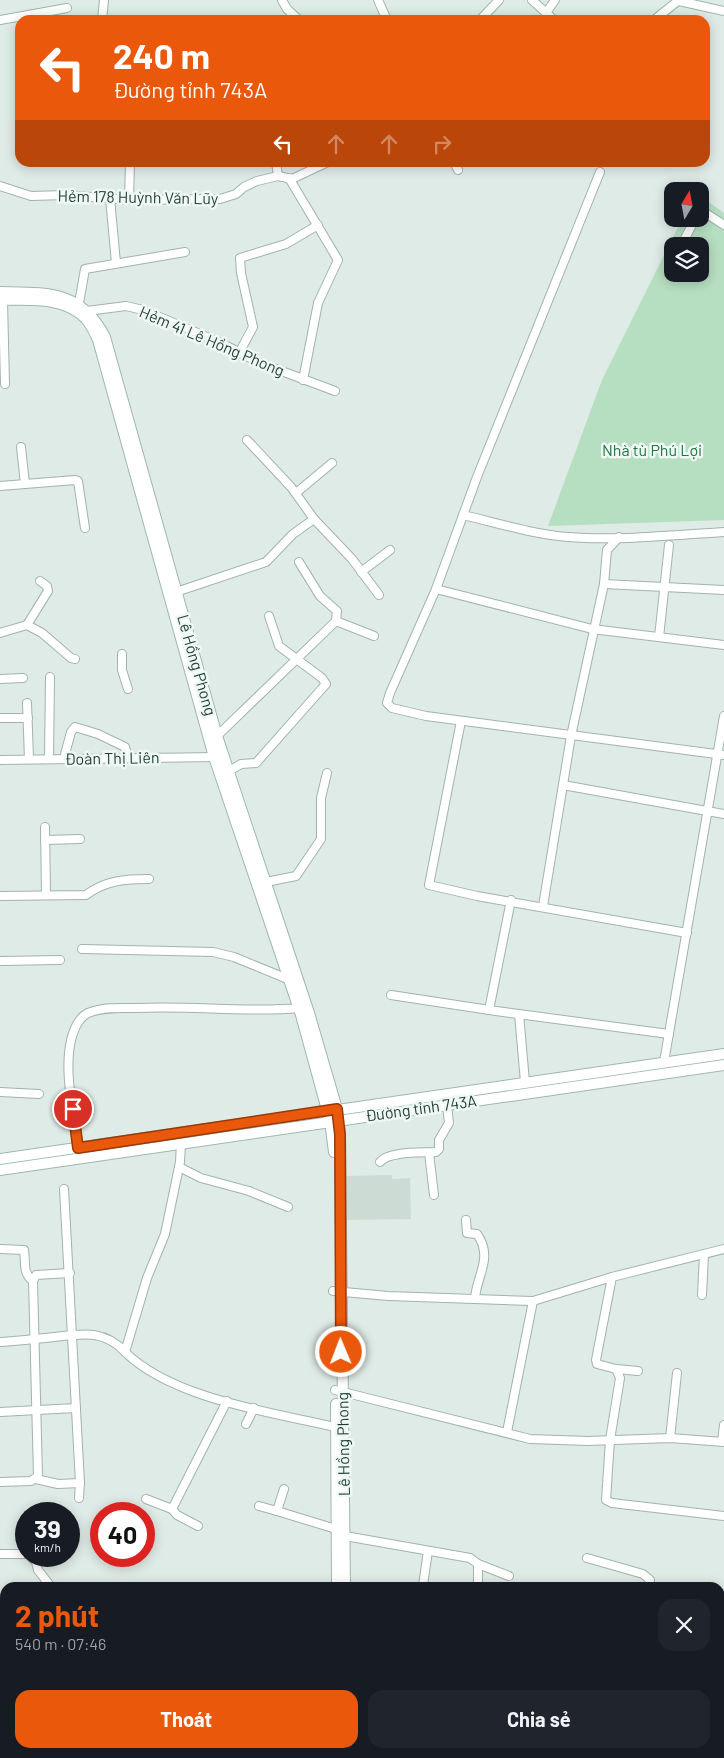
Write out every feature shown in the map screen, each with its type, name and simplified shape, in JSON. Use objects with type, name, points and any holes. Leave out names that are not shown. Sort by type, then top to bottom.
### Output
[{"type":"street","points":[[102,15],[104,0]]},
{"type":"street","points":[[282,0],[287,9],[294,15]]},
{"type":"street","points":[[378,0],[385,15]]},
{"type":"street","points":[[485,15],[499,0]]},
{"type":"street","points":[[532,0],[548,15]]},
{"type":"street","points":[[546,13],[555,0]]},
{"type":"street","points":[[660,15],[679,0],[724,11]]},
{"type":"street","points":[[28,15],[67,8]]},
{"type":"street","points":[[0,20],[15,17]]},
{"type":"street","points":[[129,200],[130,167]]},
{"type":"street","points":[[277,167],[278,176]]},
{"type":"street","name":"Hẻm 178 Huỳnh Văn Lũy","points":[[0,186],[31,196],[129,200],[220,199],[236,194],[249,184],[278,176],[289,178],[320,167]]},
{"type":"street","points":[[600,172],[463,515],[436,589],[390,693],[388,703],[392,708],[461,721],[721,755]]},
{"type":"street","points":[[289,178],[303,205],[318,225],[338,260],[318,303],[303,380]]},
{"type":"street","points":[[110,198],[116,263]]},
{"type":"street","points":[[709,215],[724,225]]},
{"type":"street","points":[[239,353],[253,326],[241,272],[240,258],[286,244],[318,225]]},
{"type":"street","points":[[5,384],[1,297],[61,295],[83,307],[85,269],[185,252]]},
{"type":"street","name":"Lê Hồng Phong","points":[[1,297],[59,302],[75,310],[87,320],[98,340],[219,757],[332,1109]]},
{"type":"street","name":"Hẻm 41 Lê Hồng Phong","points":[[83,307],[126,306],[143,310],[239,353],[303,380],[335,391]]},
{"type":"street","name":"Lê Hồng Phong","points":[[83,307],[97,322],[105,337],[217,736],[219,757],[229,771],[310,1013],[335,1121],[341,1532],[337,1582]]},
{"type":"street","points":[[247,440],[296,493],[314,518],[379,595]]},
{"type":"street","points":[[21,447],[25,484]]},
{"type":"street","points":[[296,493],[332,463]]},
{"type":"street","points":[[0,486],[69,479],[78,482],[85,528]]},
{"type":"street","points":[[463,515],[521,529],[568,537],[619,537],[724,532]]},
{"type":"street","points":[[176,592],[266,562],[293,534],[314,518]]},
{"type":"street","points":[[543,906],[571,736],[592,629],[604,584],[607,550],[619,537]]},
{"type":"street","points":[[659,637],[669,545]]},
{"type":"street","points":[[361,572],[390,550]]},
{"type":"street","points":[[217,736],[336,621],[336,611],[320,596],[299,562]]},
{"type":"street","points":[[0,633],[27,625],[48,590],[47,586],[40,581]]},
{"type":"street","points":[[604,584],[724,590]]},
{"type":"street","points":[[436,589],[592,629],[724,645]]},
{"type":"street","points":[[229,771],[240,764],[256,763],[326,684],[326,681],[279,646],[270,616]]},
{"type":"street","points":[[336,621],[374,636]]},
{"type":"street","points":[[27,625],[42,633],[71,658],[75,659]]},
{"type":"street","points":[[122,654],[122,670],[128,689]]},
{"type":"street","points":[[49,759],[50,677]]},
{"type":"street","points":[[0,678],[23,678]]},
{"type":"street","points":[[27,703],[29,759]]},
{"type":"street","points":[[666,1073],[664,1062],[708,810],[721,755],[724,716]]},
{"type":"street","points":[[0,718],[28,718]]},
{"type":"street","points":[[461,721],[429,885],[477,896],[510,900],[687,933]]},
{"type":"street","points":[[64,758],[74,727],[113,740],[125,747],[128,757]]},
{"type":"street","name":"Đoàn Thị Liên","points":[[0,760],[219,757]]},
{"type":"street","points":[[266,882],[296,876],[321,839],[321,798],[327,773]]},
{"type":"street","points":[[563,785],[724,814]]},
{"type":"street","points":[[45,828],[46,895]]},
{"type":"street","points":[[46,840],[80,839]]},
{"type":"street","points":[[0,896],[86,895],[116,880],[149,879]]},
{"type":"street","points":[[489,1010],[510,900]]},
{"type":"street","points":[[82,949],[213,952],[234,957],[290,980]]},
{"type":"street","points":[[0,960],[60,960]]},
{"type":"street","points":[[392,995],[669,1034]]},
{"type":"street","points":[[78,1148],[68,1067],[69,1049],[79,1021],[88,1012],[101,1009],[148,1007],[245,1010],[299,1008]]},
{"type":"street","points":[[520,1014],[525,1082]]},
{"type":"street","name":"Đường tỉnh 743A","points":[[0,1159],[332,1109],[724,1054]]},
{"type":"street","name":"Đường tỉnh 743A","points":[[0,1170],[724,1064]]},
{"type":"street","points":[[575,1075],[576,1086]]},
{"type":"street","points":[[485,1088],[487,1099]]},
{"type":"street","points":[[0,1092],[39,1094]]},
{"type":"street","points":[[380,1162],[383,1158],[395,1155],[430,1152],[439,1149],[439,1140],[449,1123],[447,1105]]},
{"type":"street","points":[[125,1352],[153,1262],[165,1234],[179,1167],[181,1143]]},
{"type":"street","points":[[430,1152],[434,1195]]},
{"type":"street","points":[[179,1167],[201,1178],[249,1191],[288,1207]]},
{"type":"street","points":[[64,1189],[70,1273],[80,1483],[79,1498]]},
{"type":"street","points":[[466,1220],[467,1233],[477,1234],[483,1249],[484,1268],[476,1289],[476,1299]]},
{"type":"street","points":[[0,1249],[22,1249],[25,1252],[25,1269],[28,1277],[33,1281]]},
{"type":"street","points":[[337,1292],[533,1301],[612,1277],[724,1249]]},
{"type":"street","points":[[702,1295],[704,1254]]},
{"type":"street","points":[[36,1479],[39,1470],[33,1281],[36,1275],[70,1273]]},
{"type":"street","points":[[612,1277],[596,1360],[597,1364],[602,1367],[638,1371]]},
{"type":"street","points":[[507,1432],[533,1301]]},
{"type":"street","points":[[0,1342],[85,1333],[100,1336],[118,1345],[144,1367],[185,1389],[226,1401],[335,1427]]},
{"type":"street","points":[[616,1369],[620,1378],[610,1440],[606,1500],[612,1503],[724,1516]]},
{"type":"street","points":[[670,1438],[677,1373]]},
{"type":"street","points":[[339,1391],[530,1439],[610,1440],[670,1438],[723,1442],[724,1424]]},
{"type":"street","name":"Lê Hồng Phong","points":[[339,1391],[335,1427],[345,1582]]},
{"type":"street","points":[[172,1509],[226,1401]]},
{"type":"street","points":[[0,1412],[76,1408]]},
{"type":"street","points":[[246,1424],[254,1408]]},
{"type":"street","points":[[0,1482],[36,1479],[58,1484],[80,1483]]},
{"type":"street","points":[[277,1511],[284,1489]]},
{"type":"street","points":[[146,1500],[172,1509],[177,1515],[198,1526]]},
{"type":"street","points":[[259,1506],[341,1532],[470,1558],[478,1564],[509,1576]]},
{"type":"street","points":[[423,1582],[428,1551]]},
{"type":"street","points":[[0,1554],[15,1554]]},
{"type":"street","points":[[588,1558],[643,1574],[650,1582]]},
{"type":"street","points":[[478,1564],[478,1582]]},
{"type":"street","points":[[37,1567],[47,1582]]},
{"type":"shaded area","points":[[392,1175],[392,1179],[410,1178],[411,1219],[347,1220],[346,1176]]},
{"type":"green space","name":"Nhà tù Phú Lợi","points":[[709,202],[724,213],[724,520],[548,526],[602,380],[664,255],[664,282],[709,282],[709,237],[673,237],[678,228],[709,228]]},
{"type":"route","points":[[73,1109],[78,1148],[337,1109],[340,1135],[341,1352]]}]
